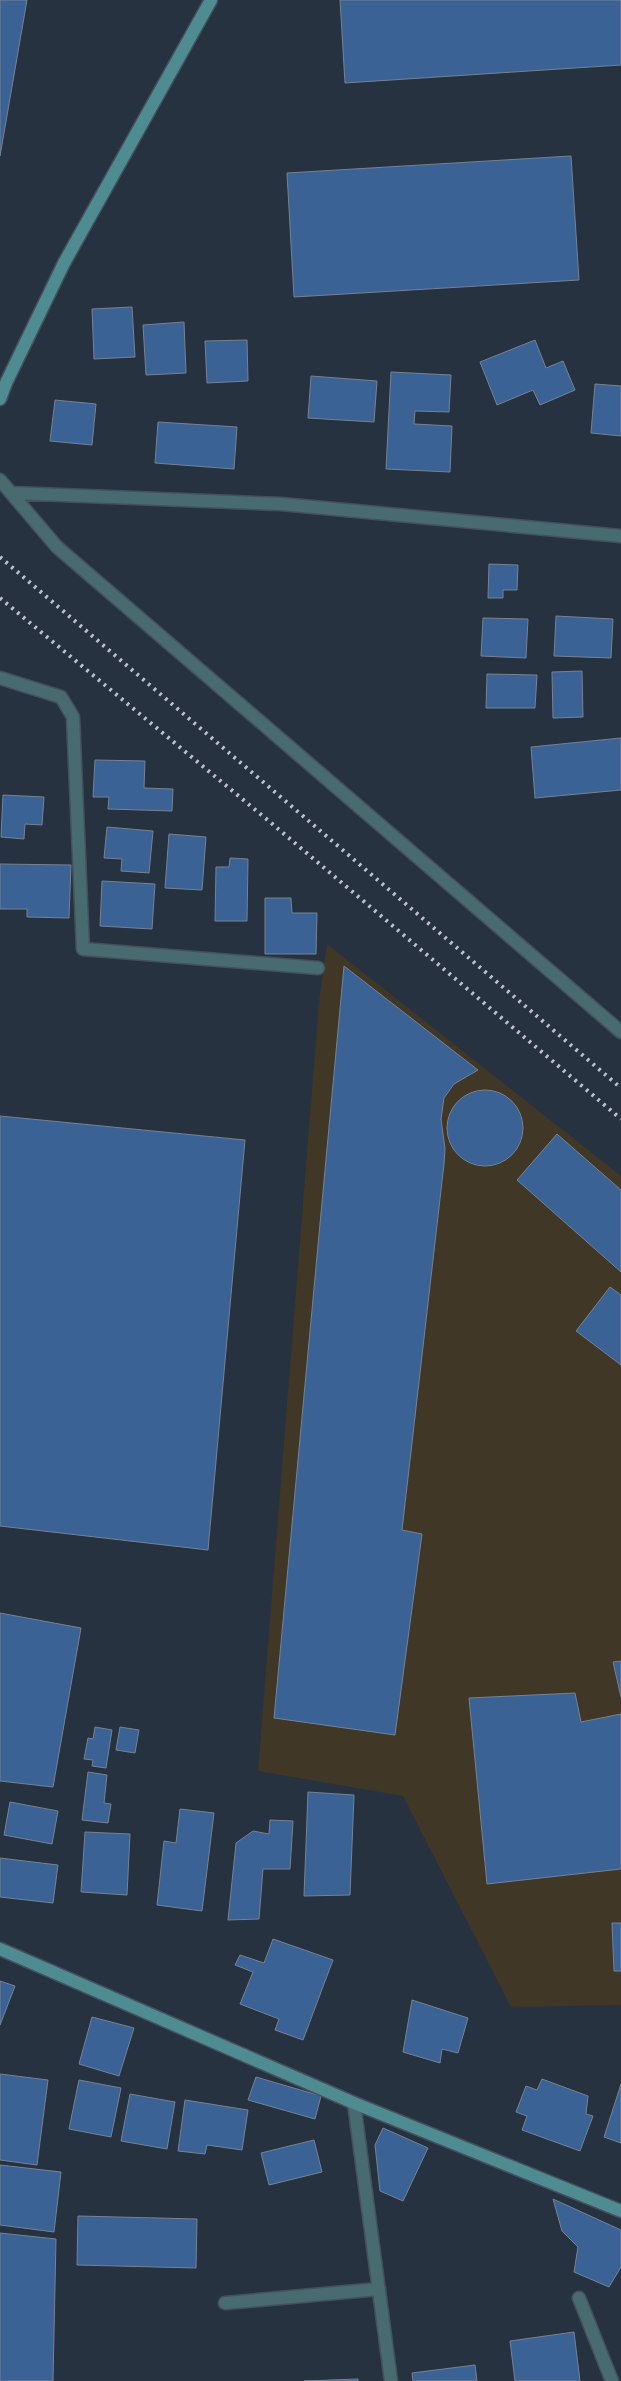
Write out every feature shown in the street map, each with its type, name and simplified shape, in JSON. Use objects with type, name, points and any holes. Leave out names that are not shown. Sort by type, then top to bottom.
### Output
[{"type":"street","points":[[0,399],[64,263],[211,0]]},
{"type":"street","points":[[0,480],[57,547],[621,1032]]},
{"type":"street","points":[[13,493],[281,504],[621,536]]},
{"type":"street","points":[[0,678],[61,698],[73,718],[83,949],[318,968]]},
{"type":"street","points":[[0,1949],[354,2103],[621,2211]]},
{"type":"street","points":[[354,2103],[391,2381]]},
{"type":"street","points":[[225,2302],[379,2288]]},
{"type":"street","points":[[579,2298],[612,2381]]},
{"type":"shaded area","points":[[327,944],[621,1176],[621,2005],[511,2007],[403,1796],[258,1771],[319,1002]]},
{"type":"building","points":[[0,0],[27,0],[0,156]]},
{"type":"building","points":[[340,0],[621,0],[621,65],[345,83]]},
{"type":"building","points":[[571,156],[579,280],[294,297],[287,173]]},
{"type":"building","points":[[132,307],[135,357],[94,359],[92,309]]},
{"type":"building","points":[[184,322],[186,373],[146,375],[143,325]]},
{"type":"building","points":[[247,340],[248,381],[207,383],[205,341]]},
{"type":"building","points":[[535,340],[546,368],[563,361],[575,390],[540,405],[533,390],[497,405],[480,362]]},
{"type":"building","points":[[391,372],[451,375],[449,412],[415,411],[414,424],[452,426],[450,472],[386,469]]},
{"type":"building","points":[[311,376],[377,381],[374,422],[308,418]]},
{"type":"building","points":[[595,384],[621,386],[621,436],[591,433]]},
{"type":"building","points":[[55,400],[96,404],[92,445],[50,441]]},
{"type":"building","points":[[158,422],[237,427],[234,469],[155,463]]},
{"type":"building","points":[[489,564],[518,565],[517,590],[503,590],[503,598],[488,598]]},
{"type":"building","points":[[556,616],[613,619],[611,658],[554,656]]},
{"type":"building","points":[[483,618],[528,619],[526,658],[481,656]]},
{"type":"building","points":[[582,671],[583,717],[553,718],[552,672]]},
{"type":"building","points":[[487,674],[537,675],[535,708],[486,708]]},
{"type":"building","points":[[621,738],[621,790],[535,798],[531,747]]},
{"type":"building","points":[[95,760],[145,761],[144,788],[173,789],[172,811],[108,809],[109,797],[93,797]]},
{"type":"building","points":[[3,795],[44,797],[42,825],[25,824],[24,839],[1,837]]},
{"type":"building","points":[[107,827],[153,831],[149,873],[121,871],[122,859],[104,858]]},
{"type":"building","points":[[169,834],[206,837],[202,890],[165,888]]},
{"type":"building","points":[[230,858],[248,859],[247,921],[215,921],[216,867],[229,867]]},
{"type":"building","points":[[0,864],[71,865],[69,918],[27,917],[27,909],[0,909]]},
{"type":"building","points":[[102,881],[155,884],[152,929],[100,926]]},
{"type":"building","points":[[265,898],[291,898],[292,913],[317,913],[316,954],[265,954]]},
{"type":"building","points":[[344,966],[478,1070],[454,1084],[444,1098],[441,1119],[445,1149],[444,1164],[402,1530],[422,1534],[395,1735],[274,1718]]},
{"type":"building","points":[[478,1090],[492,1090],[506,1096],[517,1107],[523,1121],[520,1143],[512,1155],[492,1166],[478,1166],[464,1160],[453,1149],[447,1135],[447,1121],[453,1107],[464,1096]]},
{"type":"building","points":[[0,1116],[245,1140],[208,1550],[0,1526]]},
{"type":"building","points":[[557,1134],[621,1190],[621,1272],[517,1180]]},
{"type":"building","points":[[610,1287],[621,1295],[621,1365],[576,1331]]},
{"type":"building","points":[[0,1613],[81,1628],[53,1787],[0,1781]]},
{"type":"building","points":[[621,1661],[621,1697],[613,1662]]},
{"type":"building","points":[[575,1693],[581,1722],[621,1714],[621,1869],[487,1884],[469,1698]]},
{"type":"building","points":[[95,1727],[112,1730],[106,1768],[92,1766],[93,1760],[84,1759],[88,1738],[93,1739]]},
{"type":"building","points":[[120,1727],[139,1730],[135,1753],[116,1750]]},
{"type":"building","points":[[88,1772],[107,1775],[104,1803],[111,1804],[108,1823],[82,1820]]},
{"type":"building","points":[[308,1792],[354,1795],[350,1895],[304,1896]]},
{"type":"building","points":[[10,1802],[58,1811],[52,1844],[4,1835]]},
{"type":"building","points":[[180,1809],[214,1813],[202,1911],[157,1905],[164,1841],[176,1843]]},
{"type":"building","points":[[270,1820],[293,1821],[290,1869],[263,1869],[259,1919],[228,1920],[236,1843],[253,1831],[269,1834]]},
{"type":"building","points":[[85,1832],[130,1834],[127,1895],[81,1892]]},
{"type":"building","points":[[0,1858],[58,1865],[53,1903],[0,1897]]},
{"type":"building","points":[[612,1923],[621,1923],[621,1971],[614,1971]]},
{"type":"building","points":[[273,1939],[333,1960],[303,2040],[275,2030],[279,2019],[240,2004],[253,1972],[235,1965],[240,1955],[264,1963]]},
{"type":"building","points":[[0,1981],[15,1986],[0,2025]]},
{"type":"building","points":[[412,2000],[468,2018],[458,2053],[442,2049],[440,2063],[403,2052]]},
{"type":"building","points":[[92,2017],[134,2028],[119,2076],[79,2064]]},
{"type":"building","points":[[0,2074],[48,2080],[37,2165],[0,2160]]},
{"type":"building","points":[[256,2077],[321,2096],[315,2119],[248,2100]]},
{"type":"building","points":[[542,2079],[588,2096],[586,2114],[593,2116],[580,2151],[522,2130],[527,2116],[516,2112],[526,2086],[537,2090]]},
{"type":"building","points":[[79,2080],[121,2088],[111,2137],[69,2129]]},
{"type":"building","points":[[621,2084],[621,2143],[604,2137]]},
{"type":"building","points":[[130,2094],[175,2102],[167,2149],[121,2141]]},
{"type":"building","points":[[185,2100],[248,2110],[242,2150],[207,2145],[205,2154],[178,2151]]},
{"type":"building","points":[[383,2128],[428,2148],[403,2201],[380,2191],[375,2145]]},
{"type":"building","points":[[314,2140],[322,2172],[269,2185],[261,2153]]},
{"type":"building","points":[[0,2165],[61,2172],[54,2232],[0,2225]]},
{"type":"building","points":[[553,2199],[621,2230],[621,2267],[609,2287],[574,2272],[578,2247],[562,2231]]},
{"type":"building","points":[[78,2216],[197,2219],[196,2268],[77,2265]]},
{"type":"building","points":[[0,2233],[56,2239],[53,2381],[0,2381]]},
{"type":"building","points":[[574,2332],[580,2381],[515,2381],[510,2341]]},
{"type":"building","points":[[475,2365],[477,2381],[413,2381],[412,2373]]},
{"type":"building","points":[[358,2379],[358,2381],[304,2381]]},
{"type":"railway","points":[[0,557],[621,1088]]},
{"type":"railway","points":[[0,598],[270,822],[621,1119]]}]
